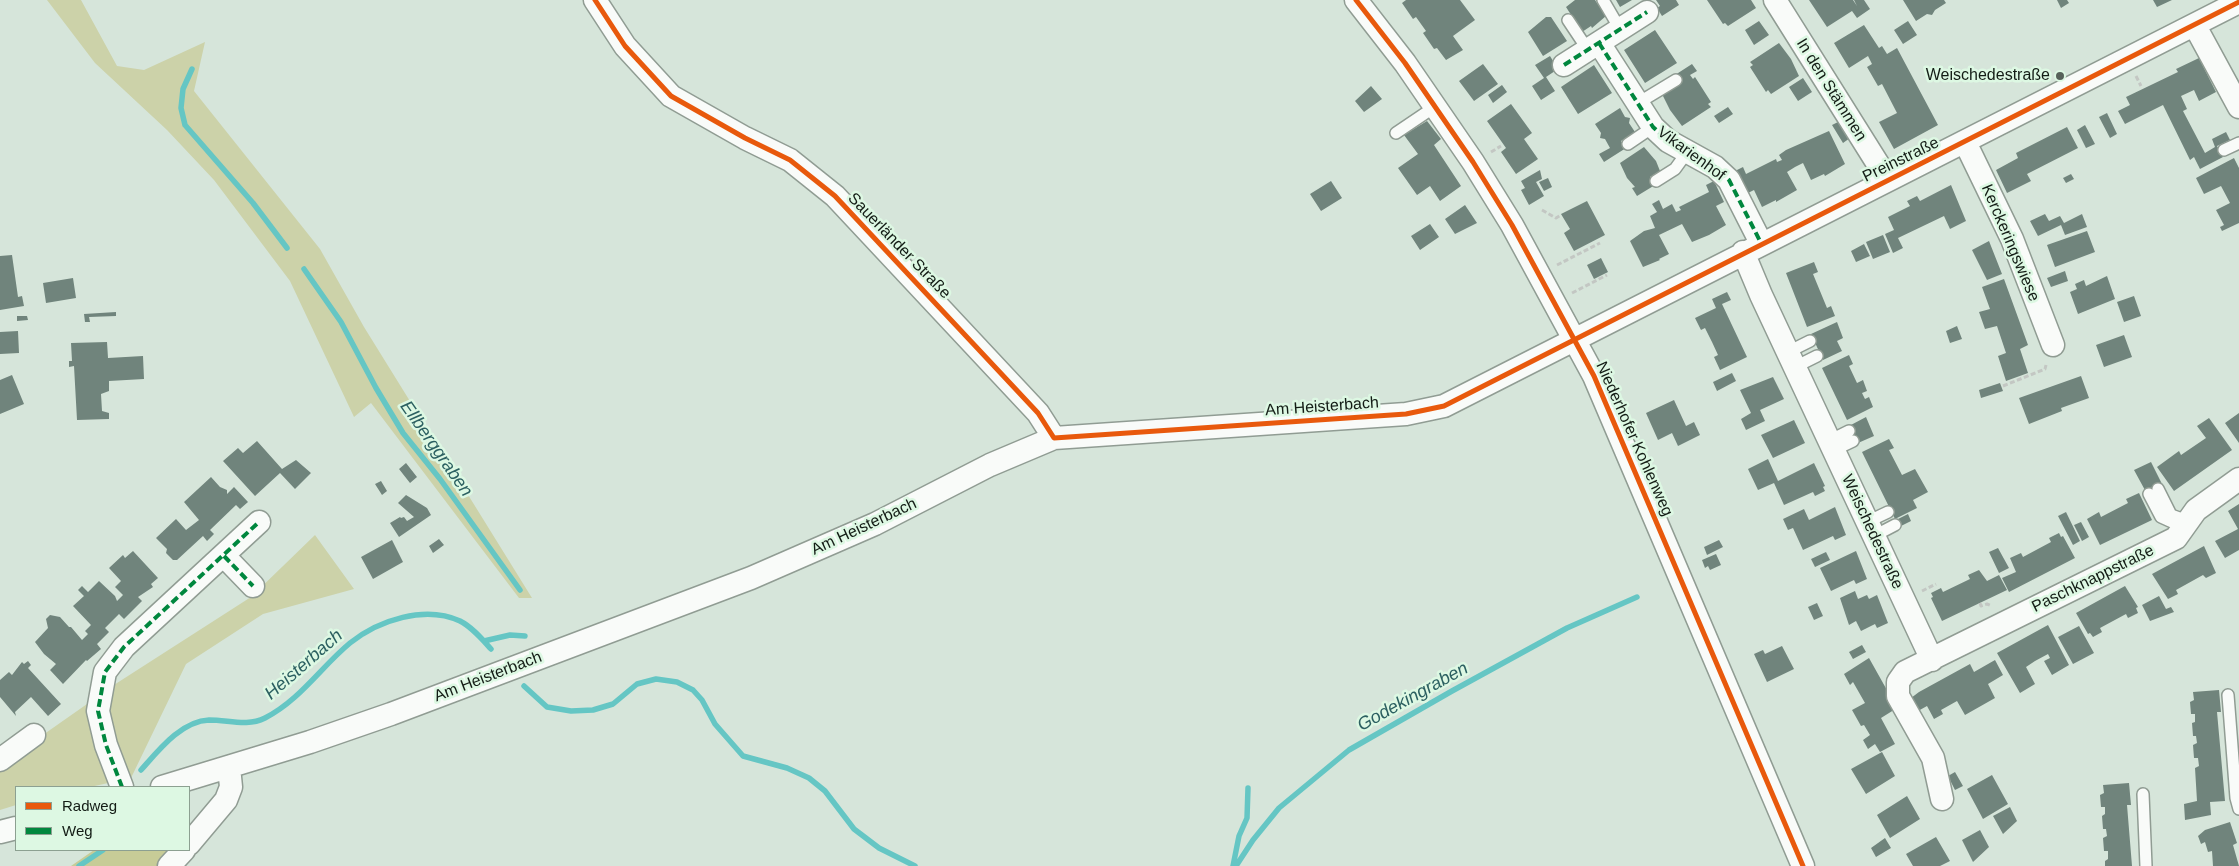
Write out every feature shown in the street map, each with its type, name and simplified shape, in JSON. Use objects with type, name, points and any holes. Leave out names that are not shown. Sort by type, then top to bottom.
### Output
[{"type":"street","name":"Sauerländer Straße","points":[[595,0],[625,46],[671,96],[745,138],[790,160],[835,196],[1038,413],[1054,438]]},
{"type":"street","name":"Niederhofer Kohlenweg","points":[[1356,0],[1436,106],[1512,225],[1575,339],[1594,376],[1804,866]]},
{"type":"street","name":"In den Stämmen","points":[[1775,0],[1888,180]]},
{"type":"street","name":"Preinstraße","points":[[1575,339],[1752,247],[1965,142],[2239,2]]},
{"type":"street","points":[[1564,65],[1647,12]]},
{"type":"street","points":[[2195,26],[2239,107]]},
{"type":"street","name":"Vikarienhof","points":[[1593,46],[1638,103],[1653,126],[1668,141],[1714,167],[1728,180],[1752,247]]},
{"type":"street","name":"Kerckeringswiese","points":[[1965,142],[2012,239],[2052,345]]},
{"type":"street","name":"Weischedestraße","points":[[1752,247],[1791,359],[1841,441],[1871,529],[1932,660]]},
{"type":"street","name":"Am Heisterbach","points":[[165,786],[391,714],[751,578],[875,524],[990,465],[1054,438],[1406,414],[1444,406],[1575,339]]},
{"type":"street","name":"Paschknappstraße","points":[[1932,660],[2176,538],[2196,510],[2239,479]]},
{"type":"street","points":[[122,786],[106,745],[98,711],[105,672],[124,647],[259,522]]},
{"type":"street","points":[[224,556],[253,586]]},
{"type":"street","points":[[1932,660],[1905,672],[1898,682],[1898,696],[1933,758],[1942,799]]},
{"type":"street","points":[[0,760],[34,735]]},
{"type":"street","points":[[190,843],[226,800],[231,787],[229,767]]},
{"type":"street","points":[[0,832],[15,828]]},
{"type":"street","points":[[169,866],[183,851]]},
{"type":"lane","points":[[1603,0],[1620,29]]},
{"type":"lane","points":[[1568,20],[1593,46]]},
{"type":"lane","points":[[1638,103],[1676,80]]},
{"type":"lane","points":[[1396,133],[1436,106]]},
{"type":"lane","points":[[1628,144],[1653,126]]},
{"type":"lane","points":[[2224,150],[2239,142]]},
{"type":"lane","points":[[1656,181],[1675,169],[1688,151]]},
{"type":"lane","points":[[1791,359],[1810,341]]},
{"type":"lane","points":[[1791,359],[1817,356]]},
{"type":"lane","points":[[2153,492],[2171,515],[2185,524]]},
{"type":"lane","points":[[1871,529],[1888,512]]},
{"type":"lane","points":[[1871,529],[1895,525]]},
{"type":"lane","points":[[2228,695],[2236,798],[2239,809]]},
{"type":"lane","points":[[2143,794],[2146,866]]},
{"type":"path","points":[[1489,154],[1501,146]]},
{"type":"path","points":[[1542,210],[1556,218],[1561,215]]},
{"type":"path","points":[[1554,266],[1600,243]]},
{"type":"path","points":[[1570,294],[1607,275]]},
{"type":"path","points":[[2003,386],[2045,369],[2052,345]]},
{"type":"green space","points":[[47,0],[81,0],[117,66],[144,70],[205,42],[194,91],[320,249],[364,327],[532,598],[519,598],[371,403],[354,417],[290,281],[214,180],[167,130],[95,63]]},
{"type":"green space","points":[[315,535],[354,589],[263,614],[186,664],[131,778],[95,786],[15,786],[15,805],[0,810],[0,765],[117,683],[251,597]]},
{"type":"green space","points":[[93,851],[175,851],[176,866],[71,866]]},
{"type":"building","points":[[1406,0],[1460,0],[1475,20],[1453,36],[1463,50],[1446,60],[1437,48],[1434,49],[1423,33],[1426,31],[1416,17],[1413,19],[1402,3]]},
{"type":"building","points":[[1575,0],[1595,0],[1606,16],[1592,28],[1591,26],[1582,32],[1566,7]]},
{"type":"building","points":[[1616,0],[1632,0],[1620,7]]},
{"type":"building","points":[[1656,0],[1676,0],[1679,5],[1662,16],[1657,8],[1660,6]]},
{"type":"building","points":[[1707,0],[1751,0],[1756,8],[1728,26],[1725,23],[1723,24]]},
{"type":"building","points":[[1809,0],[1853,0],[1857,6],[1854,0],[1864,0],[1870,9],[1857,18],[1852,11],[1827,27]]},
{"type":"building","points":[[1903,0],[1944,0],[1946,3],[1935,10],[1932,15],[1927,14],[1916,21]]},
{"type":"building","points":[[2057,0],[2067,0],[2069,3],[2061,8]]},
{"type":"building","points":[[2153,0],[2172,0],[2157,7]]},
{"type":"building","points":[[1546,17],[1551,17],[1567,41],[1543,56],[1528,32]]},
{"type":"building","points":[[1759,21],[1769,35],[1754,45],[1745,30]]},
{"type":"building","points":[[1908,21],[1917,35],[1903,44],[1894,30]]},
{"type":"building","points":[[1864,25],[1879,48],[1882,46],[1887,54],[1897,48],[1938,125],[1894,149],[1879,122],[1897,113],[1882,84],[1878,86],[1867,67],[1872,64],[1868,56],[1849,68],[1834,43]]},
{"type":"building","points":[[1655,30],[1677,63],[1645,83],[1624,50]]},
{"type":"building","points":[[1779,43],[1791,59],[1799,76],[1771,94],[1768,90],[1766,92],[1750,67],[1753,65],[1750,62]]},
{"type":"building","points":[[1550,56],[1558,69],[1546,77],[1555,91],[1541,100],[1532,86],[1544,78],[1535,65]]},
{"type":"building","points":[[2199,58],[2216,92],[2199,101],[2194,90],[2181,96],[2187,109],[2183,111],[2205,153],[2215,147],[2212,139],[2226,132],[2230,140],[2217,146],[2223,157],[2200,169],[2194,157],[2190,160],[2163,105],[2125,124],[2118,111],[2130,105],[2126,97],[2178,72],[2176,69]]},
{"type":"building","points":[[1483,64],[1498,84],[1474,101],[1459,81]]},
{"type":"building","points":[[1692,64],[1697,71],[1690,75],[1693,79],[1695,77],[1711,102],[1708,104],[1711,107],[1682,126],[1670,110],[1662,94],[1675,75]]},
{"type":"building","points":[[1594,65],[1612,93],[1578,114],[1561,87]]},
{"type":"building","points":[[1803,78],[1812,92],[1798,101],[1789,87]]},
{"type":"building","points":[[1502,85],[1507,92],[1493,103],[1488,95]]},
{"type":"building","points":[[1371,86],[1382,99],[1364,112],[1355,101]]},
{"type":"building","points":[[1511,104],[1532,133],[1524,139],[1538,159],[1516,174],[1501,152],[1506,148],[1487,121]]},
{"type":"building","points":[[1728,107],[1733,114],[1719,123],[1714,116]]},
{"type":"building","points":[[1620,108],[1625,117],[1630,118],[1629,123],[1635,132],[1621,141],[1626,148],[1604,162],[1599,154],[1610,148],[1605,139],[1600,138],[1601,133],[1595,124]]},
{"type":"building","points":[[2107,113],[2117,134],[2110,138],[2099,117]]},
{"type":"building","points":[[1427,121],[1441,139],[1434,145],[1461,186],[1440,201],[1430,186],[1417,195],[1398,168],[1418,154],[1404,135]]},
{"type":"building","points":[[1840,121],[1850,138],[1843,143],[1832,125]]},
{"type":"building","points":[[2085,125],[2095,144],[2086,148],[2077,130]]},
{"type":"building","points":[[2067,127],[2078,148],[2027,174],[2031,181],[2007,193],[1996,170],[2018,158],[2016,153]]},
{"type":"building","points":[[1829,131],[1845,164],[1825,176],[1824,174],[1811,180],[1803,163],[1795,167],[1787,172],[1797,190],[1776,202],[1776,200],[1762,207],[1754,190],[1746,194],[1735,171],[1743,167],[1746,174],[1776,159],[1777,162],[1782,160],[1779,155],[1786,150]]},
{"type":"building","points":[[1644,147],[1656,161],[1660,171],[1650,177],[1655,185],[1637,196],[1632,188],[1635,187],[1627,178],[1620,163]]},
{"type":"building","points":[[2234,158],[2239,168],[2239,223],[2222,231],[2220,227],[2224,225],[2216,210],[2230,203],[2221,186],[2204,194],[2196,178]]},
{"type":"building","points":[[1540,170],[1542,179],[1536,182],[1544,196],[1529,205],[1521,190],[1525,188],[1521,181]]},
{"type":"building","points":[[2071,174],[2074,179],[2066,183],[2063,178]]},
{"type":"building","points":[[1548,178],[1552,187],[1544,191],[1539,182]]},
{"type":"building","points":[[1331,181],[1342,198],[1321,211],[1310,194]]},
{"type":"building","points":[[1714,181],[1724,202],[1716,206],[1726,225],[1692,242],[1682,224],[1659,235],[1669,254],[1643,267],[1630,241],[1644,231],[1655,228],[1650,216],[1657,212],[1652,204],[1659,200],[1663,209],[1672,204],[1676,212],[1681,210],[1679,207],[1709,192],[1706,185]]},
{"type":"building","points":[[1951,185],[1966,221],[1950,229],[1944,216],[1898,238],[1903,248],[1893,253],[1885,234],[1894,230],[1888,217],[1910,206],[1907,201],[1917,196],[1920,201]]},
{"type":"building","points":[[1587,201],[1605,235],[1574,251],[1564,233],[1570,229],[1561,214]]},
{"type":"building","points":[[1465,205],[1477,223],[1455,234],[1445,219]]},
{"type":"building","points":[[2045,214],[2049,221],[2060,216],[2064,223],[2082,214],[2087,227],[2065,235],[2061,225],[2038,236],[2030,221]]},
{"type":"building","points":[[1430,224],[1439,237],[1420,250],[1411,236]]},
{"type":"building","points":[[2087,231],[2095,252],[2055,267],[2047,245]]},
{"type":"building","points":[[1883,235],[1890,252],[1873,259],[1866,242]]},
{"type":"building","points":[[1989,241],[2002,274],[1987,280],[1972,250]]},
{"type":"building","points":[[1864,244],[1870,256],[1856,262],[1851,251]]},
{"type":"building","points":[[12,255],[18,297],[22,296],[24,306],[0,310],[0,256]]},
{"type":"building","points":[[1601,258],[1608,272],[1594,279],[1587,265]]},
{"type":"building","points":[[1814,262],[1818,272],[1813,274],[1827,308],[1831,306],[1835,316],[1807,327],[1786,273]]},
{"type":"building","points":[[2065,271],[2068,281],[2051,287],[2047,278]]},
{"type":"building","points":[[2107,276],[2115,299],[2078,314],[2070,292],[2077,289],[2075,284],[2084,280],[2086,286]]},
{"type":"building","points":[[73,278],[76,298],[46,303],[43,283]]},
{"type":"building","points":[[2004,279],[2028,345],[2020,349],[2028,373],[2006,381],[1998,356],[2006,353],[1997,326],[1985,329],[1979,312],[1990,309],[1982,287]]},
{"type":"building","points":[[1727,292],[1731,300],[1722,304],[1747,357],[1720,370],[1714,357],[1718,355],[1712,342],[1705,328],[1701,330],[1695,318],[1716,308],[1712,299]]},
{"type":"building","points":[[2134,296],[2141,316],[2124,322],[2117,302]]},
{"type":"building","points":[[116,312],[116,316],[89,317],[90,322],[85,322],[84,314]]},
{"type":"building","points":[[17,316],[27,316],[28,320],[17,321]]},
{"type":"building","points":[[1837,322],[1843,338],[1837,341],[1842,351],[1823,360],[1811,334]]},
{"type":"building","points":[[1957,326],[1962,339],[1950,343],[1946,331]]},
{"type":"building","points":[[18,331],[19,353],[0,354],[0,332]]},
{"type":"building","points":[[2124,335],[2132,357],[2104,367],[2096,345]]},
{"type":"building","points":[[107,342],[108,358],[143,356],[144,379],[109,381],[109,391],[101,394],[102,411],[109,413],[109,419],[77,420],[74,366],[69,367],[69,361],[72,361],[71,343]]},
{"type":"building","points":[[1849,355],[1853,364],[1849,366],[1857,383],[1863,380],[1867,391],[1862,393],[1865,399],[1869,397],[1873,407],[1847,420],[1822,368]]},
{"type":"building","points":[[1732,373],[1736,381],[1717,391],[1713,382]]},
{"type":"building","points":[[12,375],[24,404],[0,414],[0,380]]},
{"type":"building","points":[[2081,376],[2089,398],[2061,408],[2062,411],[2029,424],[2019,398]]},
{"type":"building","points":[[1773,377],[1784,399],[1760,410],[1765,421],[1746,430],[1741,419],[1751,413],[1740,390]]},
{"type":"building","points":[[2000,383],[2003,391],[1981,398],[1979,390]]},
{"type":"building","points":[[1674,400],[1686,426],[1694,422],[1700,435],[1678,446],[1672,433],[1658,440],[1646,413]]},
{"type":"building","points":[[2239,413],[2239,443],[2225,423]]},
{"type":"building","points":[[1866,417],[1874,436],[1858,443],[1849,426]]},
{"type":"building","points":[[2209,418],[2232,450],[2174,491],[2157,467],[2179,451],[2181,455],[2206,438],[2197,426]]},
{"type":"building","points":[[1794,420],[1805,443],[1773,458],[1761,435]]},
{"type":"building","points":[[1889,439],[1894,448],[1889,450],[1902,475],[1915,469],[1928,492],[1913,500],[1917,508],[1895,519],[1862,452]]},
{"type":"building","points":[[257,441],[282,469],[296,460],[311,473],[295,489],[280,473],[255,496],[223,461],[238,448],[243,453]]},
{"type":"building","points":[[1768,459],[1778,481],[1814,463],[1825,486],[1823,487],[1825,491],[1815,496],[1813,492],[1784,505],[1774,483],[1758,490],[1748,469]]},
{"type":"building","points":[[2151,462],[2162,484],[2146,492],[2134,470]]},
{"type":"building","points":[[406,463],[417,477],[410,483],[399,469]]},
{"type":"building","points":[[211,477],[220,487],[227,490],[227,494],[234,487],[248,502],[240,509],[236,505],[210,530],[214,534],[207,541],[203,536],[177,560],[173,560],[166,553],[167,549],[156,538],[176,519],[186,530],[199,520],[184,502]]},
{"type":"building","points":[[381,481],[387,491],[382,495],[375,484]]},
{"type":"building","points":[[2139,493],[2152,520],[2100,545],[2087,519],[2099,512],[2101,517],[2128,503],[2126,499]]},
{"type":"building","points":[[406,495],[427,508],[431,515],[399,537],[390,523],[400,517],[404,517],[407,521],[414,517],[398,503]]},
{"type":"building","points":[[2239,504],[2239,550],[2225,558],[2215,541],[2238,529],[2228,511]]},
{"type":"building","points":[[1835,507],[1846,535],[1835,540],[1833,536],[1803,550],[1793,528],[1788,530],[1783,519],[1804,509],[1809,520]]},
{"type":"building","points":[[2066,512],[2080,541],[2073,545],[2058,516]]},
{"type":"building","points":[[1908,514],[1911,521],[1897,528],[1894,521]]},
{"type":"building","points":[[2081,522],[2089,537],[2082,541],[2074,525]]},
{"type":"building","points":[[2059,533],[2061,537],[2063,536],[2075,558],[2009,592],[2002,578],[2016,572],[2010,558],[2021,553],[2023,557],[2051,542],[2049,538]]},
{"type":"building","points":[[439,539],[444,545],[433,553],[429,546]]},
{"type":"building","points":[[392,540],[403,562],[373,579],[361,557]]},
{"type":"building","points":[[1719,540],[1723,547],[1707,555],[1704,547]]},
{"type":"building","points":[[2204,546],[2216,573],[2206,578],[2203,575],[2176,590],[2178,594],[2168,599],[2152,574]]},
{"type":"building","points":[[1998,548],[2009,568],[1999,573],[1989,552]]},
{"type":"building","points":[[133,551],[158,578],[151,584],[153,587],[138,597],[142,601],[124,619],[119,614],[105,628],[109,632],[97,644],[101,649],[86,660],[63,684],[50,670],[56,664],[44,654],[35,642],[48,628],[46,619],[50,615],[60,617],[82,640],[88,634],[85,631],[91,625],[73,606],[84,596],[78,590],[82,586],[88,592],[99,581],[115,596],[117,601],[123,595],[115,587],[121,581],[109,568],[123,555],[125,558]]},
{"type":"building","points":[[1856,551],[1867,579],[1856,584],[1854,580],[1831,591],[1820,568]]},
{"type":"building","points":[[1826,552],[1830,560],[1815,567],[1811,559]]},
{"type":"building","points":[[1716,554],[1721,565],[1710,570],[1708,566],[1705,568],[1702,560]]},
{"type":"building","points":[[1979,570],[1987,581],[1999,575],[2007,590],[1942,621],[1931,598],[1933,597],[1931,593],[1941,588],[1943,592],[1970,579],[1968,575]]},
{"type":"building","points":[[2125,586],[2138,607],[2136,608],[2138,613],[2128,618],[2126,614],[2100,628],[2102,632],[2093,637],[2090,633],[2088,634],[2076,613]]},
{"type":"building","points":[[1855,591],[1858,599],[1867,595],[1869,599],[1877,595],[1888,623],[1877,628],[1875,624],[1861,631],[1856,621],[1849,625],[1840,598]]},
{"type":"building","points":[[2159,596],[2166,609],[2171,607],[2174,612],[2150,621],[2142,605]]},
{"type":"building","points":[[1817,603],[1823,616],[1814,620],[1808,607]]},
{"type":"building","points":[[2048,625],[2069,665],[2052,675],[2044,661],[2050,658],[2048,654],[2035,661],[2026,667],[2035,684],[2020,693],[1997,653]]},
{"type":"building","points":[[2079,626],[2094,653],[2073,664],[2058,637]]},
{"type":"building","points":[[1862,645],[1866,652],[1853,659],[1849,652]]},
{"type":"building","points":[[1782,646],[1794,669],[1767,682],[1754,654],[1763,650],[1765,654]]},
{"type":"building","points":[[1869,658],[1897,708],[1881,718],[1895,744],[1880,752],[1875,744],[1868,749],[1863,740],[1870,735],[1864,725],[1861,726],[1852,710],[1865,703],[1853,682],[1850,685],[1844,674]]},
{"type":"building","points":[[1995,660],[2003,675],[1988,684],[1995,698],[1965,715],[1957,701],[1941,710],[1943,714],[1934,719],[1927,706],[1918,711],[1911,698],[1919,692],[1970,664],[1974,672]]},
{"type":"building","points":[[28,661],[31,665],[28,668],[61,704],[48,716],[31,697],[15,712],[16,716],[0,697],[0,680],[9,672],[12,675],[22,662],[24,664]]},
{"type":"building","points":[[2219,690],[2221,712],[2217,712],[2225,801],[2210,802],[2211,815],[2185,820],[2184,804],[2197,801],[2195,768],[2199,766],[2198,758],[2194,758],[2193,745],[2197,743],[2196,736],[2193,736],[2192,723],[2195,722],[2195,714],[2191,714],[2190,702],[2194,700],[2193,692]]},
{"type":"building","points":[[1882,752],[1895,776],[1866,794],[1851,769]]},
{"type":"building","points":[[1955,772],[1963,786],[1955,790],[1948,776]]},
{"type":"building","points":[[1992,775],[2008,804],[1983,819],[1967,789]]},
{"type":"building","points":[[2129,783],[2131,805],[2127,805],[2132,866],[2105,866],[2105,861],[2108,859],[2108,851],[2104,851],[2103,838],[2107,836],[2106,829],[2103,829],[2102,816],[2105,814],[2105,807],[2101,807],[2100,795],[2104,793],[2103,785]]},
{"type":"building","points":[[1907,796],[1920,819],[1890,838],[1877,815]]},
{"type":"building","points":[[2010,807],[2017,821],[2003,834],[1993,816]]},
{"type":"building","points":[[2230,822],[2237,843],[2233,845],[2239,866],[2213,866],[2212,851],[2208,852],[2205,842],[2201,844],[2198,836],[2205,830]]},
{"type":"building","points":[[1980,830],[1989,847],[1973,862],[1962,840]]},
{"type":"building","points":[[1936,837],[1950,861],[1940,866],[1913,866],[1906,854]]},
{"type":"building","points":[[1885,838],[1891,848],[1876,857],[1871,848]]},
{"type":"waterway","name":"Ellberggraben","points":[[192,69],[183,89],[181,108],[185,125],[253,203],[287,248]]},
{"type":"waterway","name":"Ellberggraben","points":[[304,269],[341,322],[376,388],[403,433],[440,479],[520,590]]},
{"type":"waterway","name":"Godekingraben","points":[[1236,866],[1253,840],[1279,808],[1349,750],[1567,628],[1637,597]]},
{"type":"waterway","name":"Heisterbach","points":[[141,770],[171,738],[189,726],[209,720],[258,721],[278,711],[300,693],[350,643],[374,628],[388,622],[417,615],[432,614],[446,616],[469,626],[491,649]]},
{"type":"waterway","name":"Ellberggraben","points":[[484,641],[510,635],[525,636]]},
{"type":"waterway","name":"Heisterbach","points":[[524,686],[547,707],[571,711],[593,710],[613,704],[637,684],[656,679],[677,682],[693,690],[702,700],[715,724],[743,756],[787,768],[809,778],[825,791],[854,829],[879,848],[915,866]]},
{"type":"waterway","points":[[1233,866],[1239,836],[1247,818],[1248,788]]},
{"type":"waterway","name":"Heisterbach","points":[[79,866],[102,851]]},
{"type":"marked path","points":[[1564,65],[1647,12]]},
{"type":"marked path","points":[[1599,43],[1653,127],[1668,141],[1715,167],[1729,180],[1761,243]]},
{"type":"marked path","points":[[122,786],[106,745],[98,711],[105,672],[124,647],[259,522]]},
{"type":"marked path","points":[[224,556],[253,586]]},
{"type":"cycle path","points":[[595,0],[625,46],[671,96],[745,138],[790,160],[835,196],[1038,413],[1054,438],[1406,414],[1444,406],[2239,2]]},
{"type":"cycle path","points":[[1356,0],[1405,63],[1473,162],[1512,225],[1594,376],[1803,866]]},
{"type":"place","name":"Weischedestraße","points":[[2060,76]]}]
